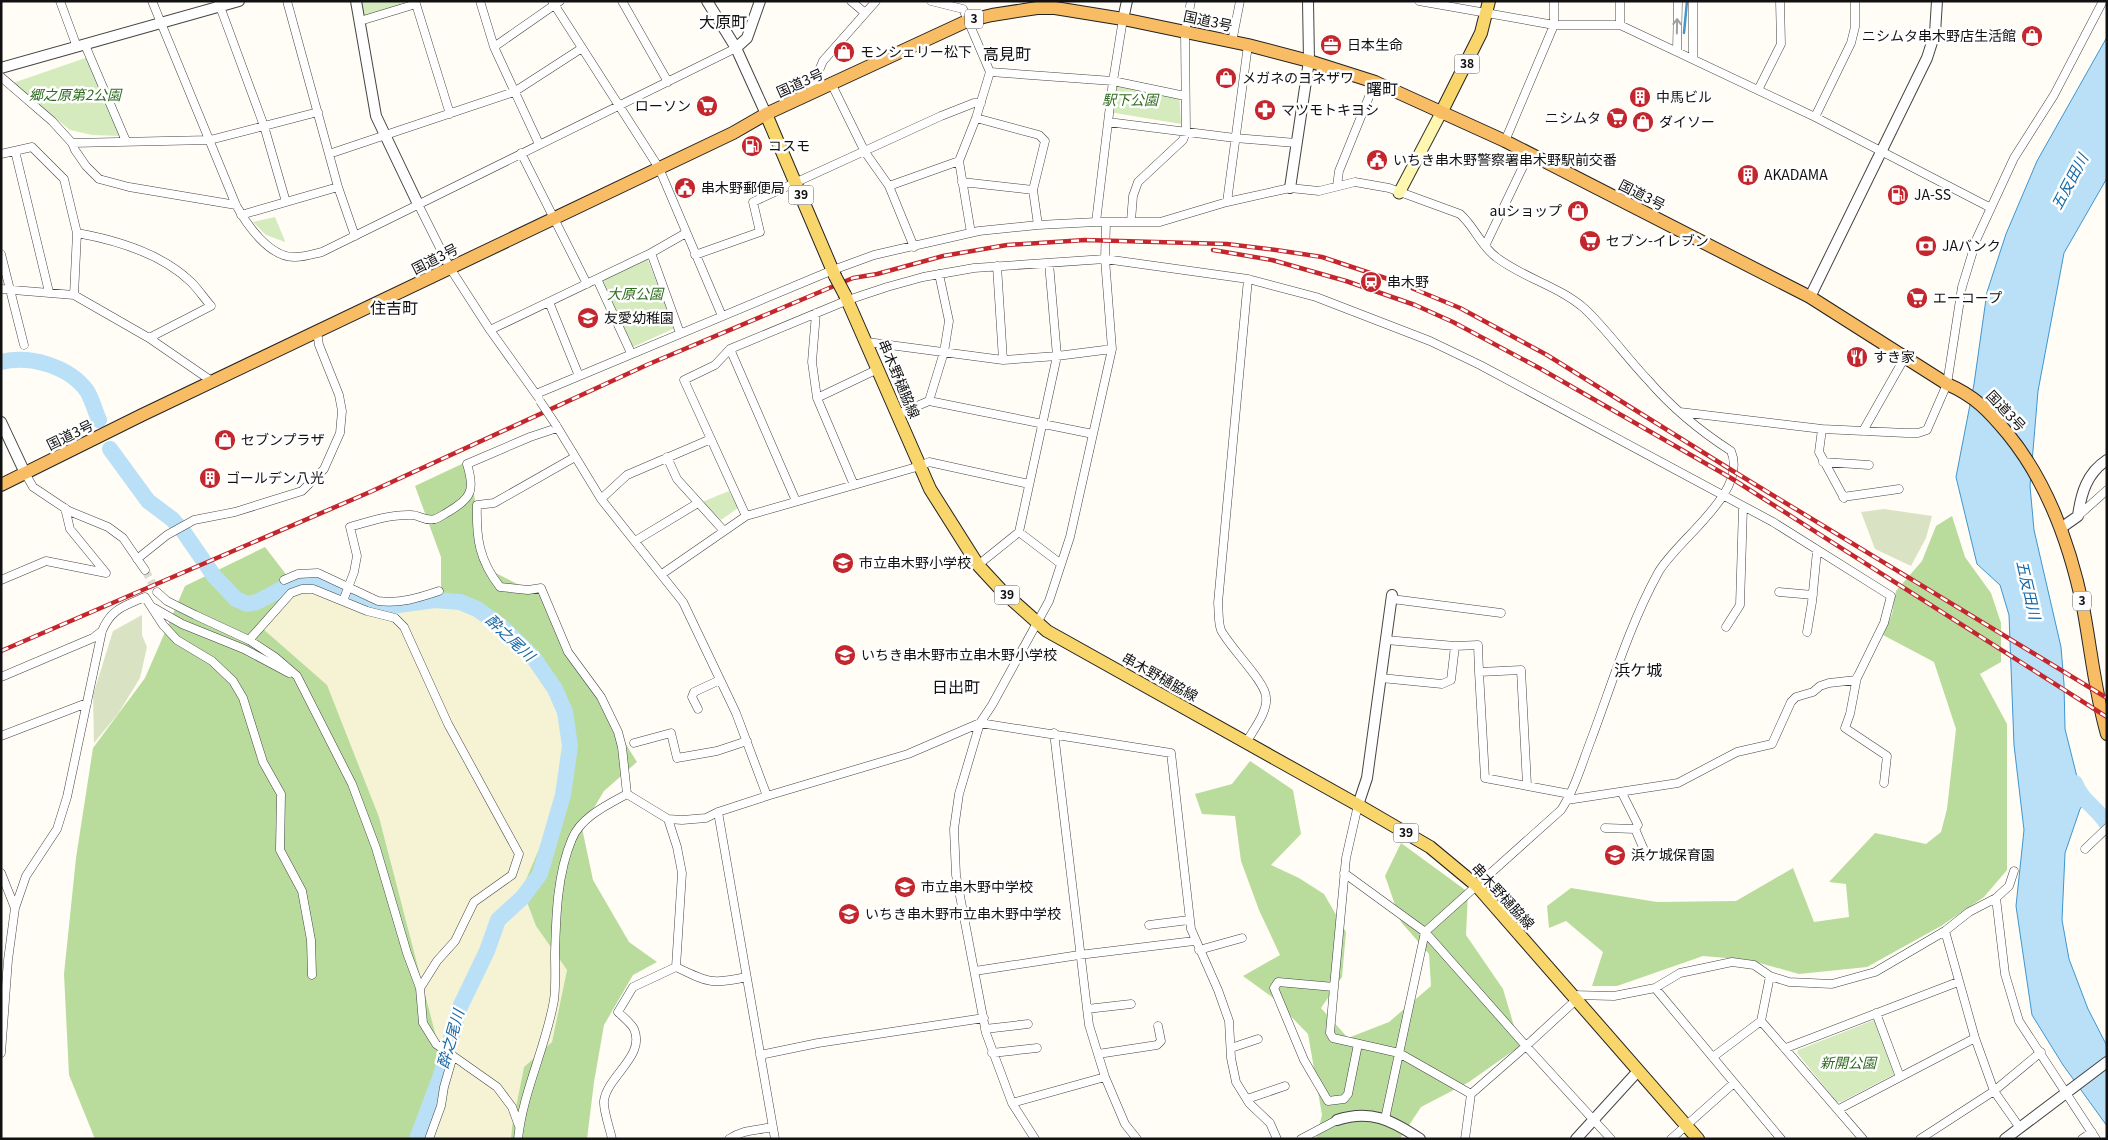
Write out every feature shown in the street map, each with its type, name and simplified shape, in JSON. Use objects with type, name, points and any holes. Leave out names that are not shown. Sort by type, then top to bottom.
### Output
[{"type":"highway","name":"国道3号","points":[[1,485],[554,217],[733,133],[766,114],[832,85],[966,10],[1036,4],[1123,19],[1248,45],[1309,61],[1375,82],[1504,141],[1810,297],[1947,384],[1966,392],[1982,405],[2003,428],[2028,461],[2052,504],[2072,558],[2083,606],[2101,714],[2107,734]]},
{"type":"main road","name":"38","points":[[1441,113],[1481,33],[1489,7]]},
{"type":"main road","points":[[1399,193],[1441,113]]},
{"type":"main road","name":"串木野樋脇線","points":[[766,114],[834,273],[867,342],[935,498],[978,565],[1047,632],[1430,847],[1477,886],[1698,1139]]},
{"type":"street","points":[[60,1],[126,141]]},
{"type":"street","points":[[152,1],[241,215],[255,233],[278,253],[294,257],[322,252],[736,48],[747,38],[760,1]]},
{"type":"street","points":[[1,68],[161,23],[219,4],[240,1]]},
{"type":"street","points":[[287,1],[338,187],[355,236]]},
{"type":"street","points":[[356,1],[376,116],[450,268],[490,330],[538,397],[601,499],[683,602],[736,713],[767,796]]},
{"type":"street","points":[[480,1],[494,47],[539,144]]},
{"type":"street","points":[[622,1],[668,82]]},
{"type":"street","points":[[707,1],[736,48],[766,114]]},
{"type":"street","points":[[851,1],[864,12]]},
{"type":"street","points":[[808,96],[823,61],[864,12],[876,1]]},
{"type":"street","points":[[931,1],[966,10],[990,72],[976,118],[959,161],[971,233]]},
{"type":"street","points":[[1096,222],[1113,81],[1127,1]]},
{"type":"street","points":[[1132,221],[1133,196],[1138,182],[1183,140],[1186,132],[1185,32],[1191,1]]},
{"type":"street","points":[[1232,42],[1240,1]]},
{"type":"street","points":[[1290,188],[1309,61],[1308,1]]},
{"type":"street","points":[[1504,141],[1554,25],[1554,1]]},
{"type":"street","points":[[1620,1],[1620,24]]},
{"type":"street","points":[[1677,50],[1678,1]]},
{"type":"street","points":[[1693,1],[1693,59]]},
{"type":"street","points":[[1758,90],[1781,44],[1780,1]]},
{"type":"street","points":[[1815,117],[1851,43],[1855,27],[1855,1]]},
{"type":"street","points":[[1810,297],[1879,151],[1926,58],[1935,33],[1937,1]]},
{"type":"street","points":[[1678,412],[1822,429],[1912,433],[1927,430],[1947,384],[1962,287],[1977,238],[2014,158],[2054,95],[2103,1]]},
{"type":"street","points":[[494,47],[555,2],[582,48],[659,168],[722,316]]},
{"type":"street","points":[[1422,2],[1489,7],[1554,25],[1620,24],[1815,117],[1991,208]]},
{"type":"street","points":[[360,21],[415,3],[450,114]]},
{"type":"street","points":[[219,4],[264,126],[286,202]]},
{"type":"street","points":[[1227,202],[1248,45]]},
{"type":"street","points":[[329,154],[514,92],[582,48]]},
{"type":"street","points":[[990,72],[1113,81],[1186,96]]},
{"type":"street","points":[[1,77],[52,121],[72,143],[74,150],[86,166],[99,179],[129,188],[236,205]]},
{"type":"street","points":[[1337,186],[1339,172],[1375,82]]},
{"type":"street","points":[[832,85],[865,152],[889,186],[914,246]]},
{"type":"street","points":[[695,255],[760,232],[753,202],[974,102],[981,103]]},
{"type":"street","points":[[72,143],[210,140],[318,112]]},
{"type":"street","points":[[976,118],[1039,134],[1045,141],[1033,190],[1038,225]]},
{"type":"street","points":[[1108,122],[1236,138],[1296,143]]},
{"type":"street","points":[[1,154],[32,147],[64,179],[78,233],[74,295]]},
{"type":"street","points":[[15,151],[49,292]]},
{"type":"street","points":[[521,153],[587,284]]},
{"type":"street","points":[[1485,246],[1528,154]]},
{"type":"street","points":[[889,186],[959,161]]},
{"type":"street","points":[[962,182],[1033,190]]},
{"type":"street","points":[[538,397],[579,376],[680,333],[834,273],[874,255],[971,233],[1038,225],[1132,221],[1160,222],[1227,202],[1290,188],[1319,191],[1355,182],[1389,188],[1460,214],[1468,221],[1485,246],[1506,264],[1544,283],[1584,309],[1678,412],[1731,451],[1734,458],[1733,471],[1720,504],[1660,569],[1653,581],[1628,636],[1569,797],[1561,810],[1424,932],[1385,1119]]},
{"type":"street","points":[[241,215],[338,187]]},
{"type":"street","points":[[1034,1139],[1012,1103],[992,1054],[985,1029],[956,875],[954,829],[959,794],[980,723],[1049,601],[1070,537],[1112,349],[1104,260],[1106,222]]},
{"type":"street","points":[[78,233],[98,236],[136,249],[164,262],[191,282],[211,306],[149,338]]},
{"type":"street","points":[[490,330],[652,253],[686,234]]},
{"type":"street","points":[[652,253],[680,333]]},
{"type":"street","points":[[1,254],[24,345]]},
{"type":"street","points":[[746,516],[684,380],[715,365],[730,350],[816,313],[846,297],[939,274],[998,266],[1104,260],[1248,280],[1316,297],[1430,341],[1480,365],[1773,522],[1891,596],[1884,624],[1857,677],[1850,714],[1845,728],[1887,756],[1884,783]]},
{"type":"street","points":[[978,565],[1019,532],[1056,356],[1049,263]]},
{"type":"street","points":[[998,266],[1003,360]]},
{"type":"street","points":[[929,401],[944,352],[949,321],[939,274]]},
{"type":"street","points":[[597,278],[631,354]]},
{"type":"street","points":[[1246,742],[1264,710],[1266,698],[1264,687],[1233,649],[1220,628],[1218,603],[1248,280]]},
{"type":"street","points":[[1,289],[74,295],[149,338],[213,382]]},
{"type":"street","points":[[549,302],[579,376]]},
{"type":"street","points":[[816,313],[812,362],[817,398],[854,485]]},
{"type":"street","points":[[137,559],[167,535],[194,520],[235,512],[302,490],[324,469],[340,433],[342,411],[339,395],[319,344],[317,332]]},
{"type":"street","points":[[867,342],[1003,360],[1112,349]]},
{"type":"street","points":[[730,350],[796,501]]},
{"type":"street","points":[[1863,431],[1905,357]]},
{"type":"street","points":[[817,398],[878,369]]},
{"type":"street","points":[[898,414],[929,401],[1093,434]]},
{"type":"street","points":[[1,422],[33,487],[65,508],[108,527],[123,538],[145,570]]},
{"type":"street","points":[[343,601],[354,572],[357,556],[350,527],[377,519],[413,515],[434,520],[467,498],[471,490],[472,481],[467,464],[556,427]]},
{"type":"street","points":[[1822,429],[1819,452],[1843,498],[1899,489]]},
{"type":"street","points":[[601,499],[627,475],[711,439]]},
{"type":"street","points":[[575,457],[494,503],[477,505],[476,522],[481,553],[487,570],[500,587],[528,590],[541,588],[568,652],[601,697],[618,732],[622,746],[627,794]]},
{"type":"street","points":[[667,457],[677,479],[724,531]]},
{"type":"street","points":[[2078,516],[2081,495],[2087,480],[2098,465],[2107,460]]},
{"type":"street","points":[[662,574],[746,516],[929,462],[1029,484]]},
{"type":"street","points":[[1824,462],[1869,465]]},
{"type":"street","points":[[2061,528],[2078,516],[2107,490]]},
{"type":"street","points":[[635,541],[698,503]]},
{"type":"street","points":[[1726,627],[1740,605],[1743,507]]},
{"type":"street","points":[[1,580],[46,561],[106,573],[70,529],[65,508]]},
{"type":"street","points":[[1019,532],[1061,564]]},
{"type":"street","points":[[1807,632],[1817,551]]},
{"type":"street","points":[[284,580],[298,574],[318,573],[348,589],[378,601],[388,602],[406,601],[439,591]]},
{"type":"street","points":[[249,640],[290,593],[302,589],[313,589],[367,612],[395,618],[404,627],[448,724],[519,854],[512,875],[474,902],[456,941],[437,961],[420,988]]},
{"type":"street","points":[[157,592],[167,601],[249,640],[275,657],[296,676],[352,784],[376,848],[420,988],[423,1023],[436,1044],[497,1087],[512,1107],[519,1126]]},
{"type":"street","points":[[1779,592],[1813,595]]},
{"type":"street","points":[[1,1053],[5,962],[16,908],[26,876],[57,829],[67,797],[102,631],[107,618],[116,610],[145,597],[154,608],[163,625],[177,640],[212,661],[233,681],[243,698],[263,762],[281,794],[280,850],[302,891],[312,940],[312,974]]},
{"type":"street","points":[[1472,1094],[1399,1053],[1333,1038],[1330,1034],[1344,873],[1358,805],[1367,778],[1392,597],[1502,613]]},
{"type":"street","points":[[154,608],[182,624],[244,648],[296,676]]},
{"type":"street","points":[[1,677],[93,638],[102,631]]},
{"type":"street","points":[[1386,640],[1455,646],[1478,645],[1485,778],[1527,785],[1569,797],[1622,793],[1678,783],[1737,752],[1772,744],[1791,702],[1796,697],[1813,692],[1820,686],[1829,683],[1856,680],[1857,677]]},
{"type":"street","points":[[1381,678],[1448,683],[1451,680],[1455,646]]},
{"type":"street","points":[[1479,672],[1522,670],[1527,785]]},
{"type":"street","points":[[698,709],[692,697],[694,692],[720,680]]},
{"type":"street","points":[[1,736],[87,703]]},
{"type":"street","points":[[627,794],[668,819],[706,818],[718,812],[767,796],[908,754],[980,723],[1054,733],[1171,753],[1189,920],[1194,941],[1218,990],[1229,1021],[1236,1082],[1247,1099],[1270,1123],[1277,1139]]},
{"type":"street","points":[[634,743],[671,733],[677,758],[717,751],[747,741]]},
{"type":"street","points":[[1054,733],[1079,955],[1089,1025],[1106,1077],[1125,1124],[1138,1139]]},
{"type":"street","points":[[1622,793],[1638,825],[1636,830],[1646,852]]},
{"type":"street","points":[[518,1139],[519,1126],[553,1002],[560,883],[572,837],[581,823],[608,804],[627,794]]},
{"type":"street","points":[[718,812],[775,1139]]},
{"type":"street","points":[[668,819],[682,873],[676,967]]},
{"type":"street","points":[[1605,828],[1636,830]]},
{"type":"street","points":[[2085,849],[2107,828]]},
{"type":"street","points":[[1465,1139],[1472,1094],[1526,1046],[1574,998],[1614,996],[1655,988],[1680,973],[1732,962],[1754,965],[1770,976],[1789,982],[1832,984],[1875,972],[1944,931],[1969,912],[1996,898],[2009,886],[2014,871]]},
{"type":"street","points":[[1344,873],[1424,932],[1610,1139]]},
{"type":"street","points":[[1,874],[16,908]]},
{"type":"street","points":[[1996,898],[2005,974],[2019,1021],[2071,1091],[2094,1135],[2082,1139]]},
{"type":"street","points":[[1149,925],[1189,920]]},
{"type":"street","points":[[1944,931],[1975,1038],[1994,1091],[2020,1128]]},
{"type":"street","points":[[1199,950],[1242,938]]},
{"type":"street","points":[[975,971],[1079,955],[1194,941]]},
{"type":"street","points":[[612,1139],[604,1102],[608,1088],[622,1070],[636,1046],[634,1028],[618,1012],[633,987],[676,967],[706,981],[720,983],[746,977]]},
{"type":"street","points":[[1713,1057],[1762,1021],[1770,976]]},
{"type":"street","points":[[1334,987],[1278,982],[1274,988],[1304,1060],[1328,1101],[1344,1098],[1348,1094],[1358,1044]]},
{"type":"street","points":[[1786,1048],[1958,982]]},
{"type":"street","points":[[1655,988],[1781,1139]]},
{"type":"street","points":[[1087,1009],[1132,1004]]},
{"type":"street","points":[[1876,1013],[1900,1077]]},
{"type":"street","points":[[760,1055],[818,1043],[984,1018]]},
{"type":"street","points":[[1762,1021],[1863,1139]]},
{"type":"street","points":[[985,1029],[1028,1024]]},
{"type":"street","points":[[1098,1054],[1157,1045],[1161,1040],[1158,1026]]},
{"type":"street","points":[[1839,1109],[1975,1038]]},
{"type":"street","points":[[1231,1048],[1258,1039]]},
{"type":"street","points":[[992,1054],[1037,1048]]},
{"type":"street","points":[[1920,1139],[1994,1091],[2041,1052]]},
{"type":"street","points":[[429,1139],[441,1106],[444,1086],[453,1056]]},
{"type":"street","points":[[2005,1139],[2107,1062]]},
{"type":"street","points":[[1576,1139],[1638,1071]]},
{"type":"street","points":[[1012,1103],[1106,1077]]},
{"type":"street","points":[[1672,1139],[1734,1083]]},
{"type":"street","points":[[1247,1099],[1285,1086]]},
{"type":"street","points":[[1301,1139],[1337,1120],[1351,1116],[1368,1116],[1385,1119],[1401,1126],[1420,1139]]},
{"type":"street","points":[[729,1139],[744,1130],[759,1130],[772,1127]]},
{"type":"shaded area","points":[[298,590],[375,613],[416,605],[469,608],[536,654],[570,711],[576,752],[522,889],[536,926],[567,970],[552,1042],[524,1067],[511,1139],[420,1139],[445,1071],[379,817],[327,686],[262,628],[273,606]]},
{"type":"green space","points":[[361,1],[409,1],[367,16],[363,15]]},
{"type":"green space","name":"郷之原第2公園","points":[[94,55],[121,136],[92,135],[70,130],[13,83]]},
{"type":"green space","name":"駅下公園","points":[[1125,82],[1179,93],[1181,124],[1109,112],[1111,87]]},
{"type":"green space","points":[[275,217],[285,242],[266,235],[253,222]]},
{"type":"green space","name":"大原公園","points":[[647,258],[675,328],[633,347],[602,281]]},
{"type":"green space","points":[[466,462],[473,487],[484,567],[543,597],[576,664],[637,762],[604,791],[582,828],[593,880],[629,942],[657,962],[633,975],[604,1025],[587,1139],[511,1139],[524,1067],[552,1042],[567,970],[536,926],[522,889],[576,752],[570,711],[536,654],[469,608],[416,605],[441,591],[441,557],[415,486]]},
{"type":"green space","points":[[729,491],[738,508],[721,520],[702,502]]},
{"type":"green space","points":[[1884,509],[1932,516],[1926,538],[1911,566],[1875,549],[1861,512]]},
{"type":"green space","points":[[1952,516],[1965,557],[1991,593],[2001,623],[2001,662],[1980,674],[2007,724],[2007,870],[1984,897],[1941,926],[1867,967],[1799,974],[1749,960],[1703,956],[1617,986],[1592,986],[1603,952],[1566,921],[1549,928],[1547,906],[1571,888],[1657,902],[1736,901],[1793,868],[1814,922],[1849,917],[1846,884],[1829,882],[1875,833],[1926,844],[1941,832],[1947,809],[1956,729],[1934,662],[1883,635],[1892,614],[1896,591],[1922,561],[1936,526]]},
{"type":"green space","points":[[265,547],[298,590],[273,606],[262,628],[327,685],[379,817],[445,1071],[420,1139],[95,1139],[69,1075],[64,974],[76,858],[93,748],[145,678],[185,586]]},
{"type":"green space","points":[[142,615],[142,635],[147,647],[140,678],[118,714],[94,743],[93,695],[113,631]]},
{"type":"green space","points":[[1250,761],[1293,790],[1301,834],[1271,865],[1299,878],[1324,894],[1346,932],[1342,977],[1321,1008],[1348,1038],[1389,1022],[1431,986],[1429,954],[1401,922],[1385,876],[1401,843],[1468,892],[1466,935],[1503,989],[1520,1046],[1469,1082],[1421,1107],[1400,1139],[1316,1139],[1322,1115],[1308,1034],[1272,997],[1243,976],[1280,955],[1259,910],[1241,861],[1235,816],[1202,814],[1195,794],[1232,784]]},
{"type":"green space","name":"新開公園","points":[[1874,1020],[1895,1074],[1841,1102],[1837,1102],[1797,1053],[1798,1050]]},
{"type":"water","name":"五反田川","points":[[2107,37],[2107,178],[2064,253],[2038,391],[2030,486],[2034,530],[2061,647],[2065,729],[2078,781],[2090,795],[2080,809],[2065,853],[2062,920],[2069,959],[2088,1009],[2107,1046],[2107,1126],[2063,1065],[2032,1015],[2016,906],[2024,830],[2014,745],[2009,615],[2000,585],[1977,564],[1956,477],[1974,384],[1987,292],[2006,234],[2037,161]]},
{"type":"waterway","points":[[1684,33],[1687,1]]},
{"type":"waterway","name":"酔之尾川","points":[[1,362],[24,360],[48,364],[60,369],[79,382],[87,391],[99,420]]},
{"type":"waterway","name":"酔之尾川","points":[[110,449],[148,501],[172,519],[183,531],[214,576],[236,599],[247,604],[257,602],[297,581],[312,580],[326,584],[362,603],[384,607],[435,600],[460,602],[477,609],[502,627],[533,657],[555,689],[565,712],[570,746],[563,795],[540,874],[523,897],[498,920],[487,951],[459,1009],[441,1075],[417,1139]]},
{"type":"waterway","points":[[2075,783],[2078,790],[2107,824]]},
{"type":"tunnel","points":[[145,570],[157,592]]},
{"type":"railway","points":[[1,651],[370,492],[649,364],[853,278],[877,274],[943,256],[1007,245],[1085,240],[1227,244],[1322,257],[1397,282],[1460,308],[1547,355],[1733,471],[2107,698]]},
{"type":"railway","points":[[1213,250],[1272,260],[1346,281],[1415,305],[1453,322],[1541,369],[1731,478],[2107,717]]},
{"type":"place","name":"ニシムタ串木野店生活館","points":[[2032,36]]},
{"type":"place","name":"日本生命","points":[[1331,45]]},
{"type":"place","name":"モンシェリー松下","points":[[844,52]]},
{"type":"place","name":"メガネのヨネザワ","points":[[1226,78]]},
{"type":"place","name":"中馬ビル","points":[[1640,97]]},
{"type":"place","name":"ローソン","points":[[707,106]]},
{"type":"place","name":"マツモトキヨシ","points":[[1265,110]]},
{"type":"place","name":"ニシムタ","points":[[1617,118]]},
{"type":"place","name":"ダイソー","points":[[1643,122]]},
{"type":"place","name":"コスモ","points":[[752,146]]},
{"type":"place","name":"いちき串木野警察署串木野駅前交番","points":[[1377,160]]},
{"type":"place","name":"AKADAMA","points":[[1748,175]]},
{"type":"place","name":"串木野郵便局","points":[[685,188]]},
{"type":"place","name":"JA-SS","points":[[1898,195]]},
{"type":"place","name":"auショップ","points":[[1578,211]]},
{"type":"place","name":"セブン-イレブン","points":[[1590,241]]},
{"type":"place","name":"JAバンク","points":[[1926,246]]},
{"type":"place","name":"串木野","points":[[1371,282]]},
{"type":"place","name":"エーコープ","points":[[1917,298]]},
{"type":"place","name":"友愛幼稚園","points":[[588,318]]},
{"type":"place","name":"すき家","points":[[1857,357]]},
{"type":"place","name":"セブンプラザ","points":[[225,440]]},
{"type":"place","name":"ゴールデン八光","points":[[210,478]]},
{"type":"place","name":"市立串木野小学校","points":[[843,563]]},
{"type":"place","name":"いちき串木野市立串木野小学校","points":[[845,655]]},
{"type":"place","name":"浜ケ城保育園","points":[[1615,855]]},
{"type":"place","name":"市立串木野中学校","points":[[905,887]]},
{"type":"place","name":"いちき串木野市立串木野中学校","points":[[849,914]]},
{"type":"district","name":"大原町","points":[[723,22]]},
{"type":"district","name":"高見町","points":[[1007,54]]},
{"type":"district","name":"曙町","points":[[1382,89]]},
{"type":"district","name":"住吉町","points":[[394,308]]},
{"type":"district","name":"浜ケ城","points":[[1638,670]]},
{"type":"district","name":"日出町","points":[[956,687]]}]
